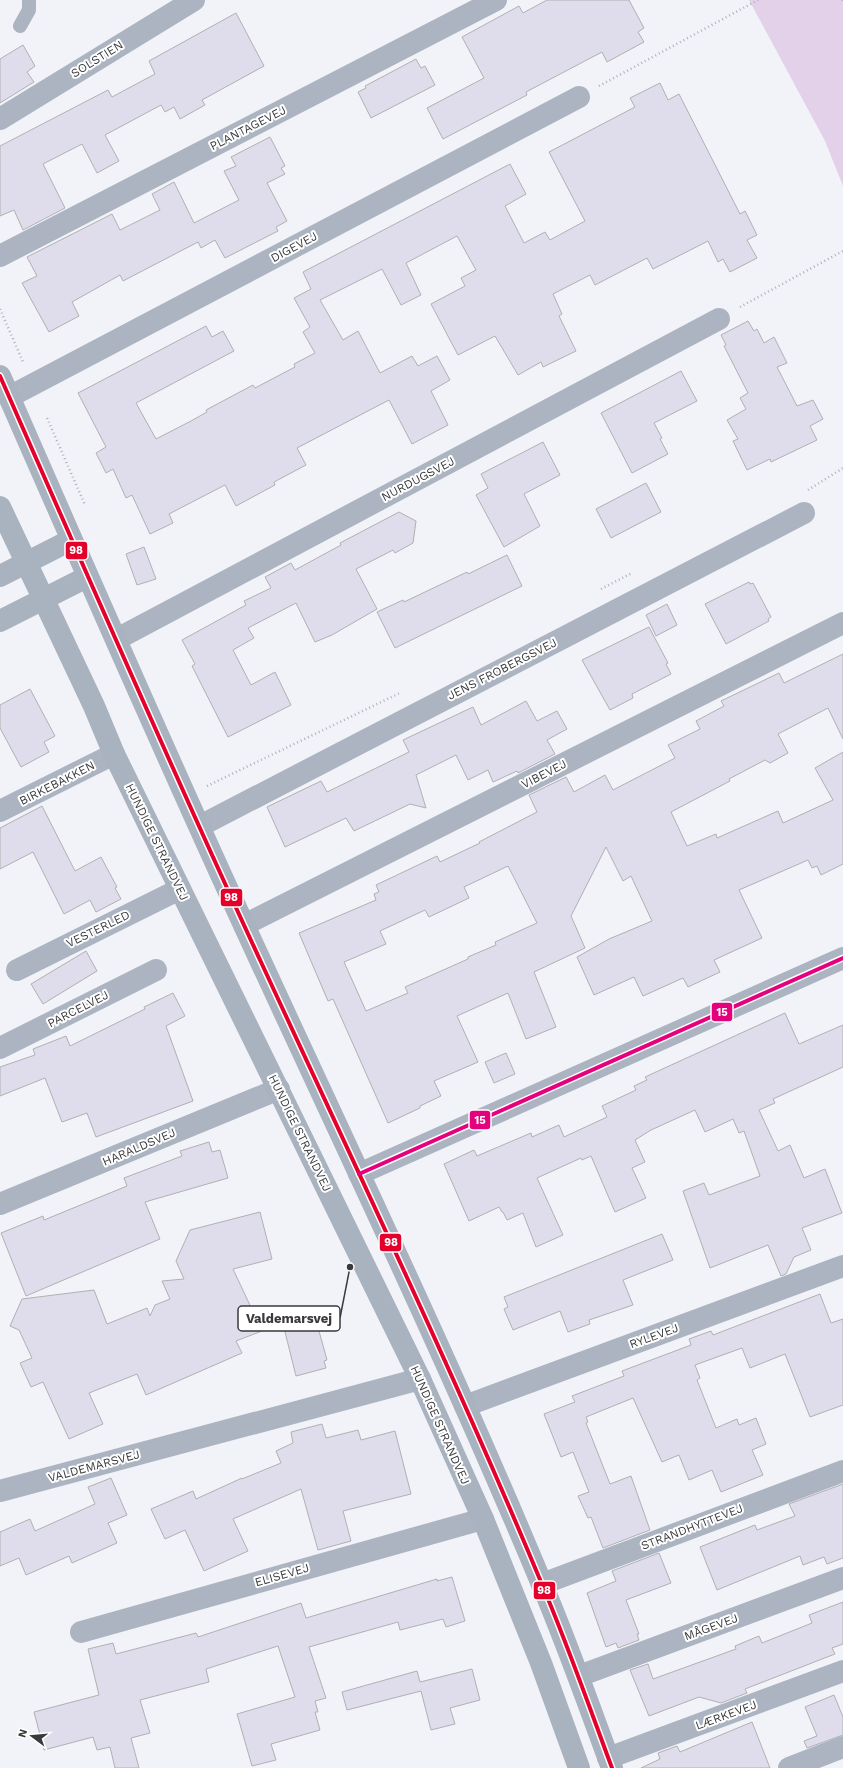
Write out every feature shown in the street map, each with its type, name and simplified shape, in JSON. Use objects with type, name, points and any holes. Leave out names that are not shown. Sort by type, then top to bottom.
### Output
[{"type":"main road","points":[[0,376],[87,577],[117,639],[244,926],[466,1406],[542,1584],[579,1676],[610,1763]]},
{"type":"main road","name":"HUNDIGE STRANDVEJ","points":[[0,507],[94,706],[114,754],[420,1379],[483,1519],[541,1663],[579,1768]]},
{"type":"main road","points":[[0,576],[71,540]]},
{"type":"main road","points":[[0,621],[87,577]]},
{"type":"street","name":"SOLSTIEN","points":[[0,119],[194,0]]},
{"type":"street","name":"PLANTAGEVEJ","points":[[0,256],[496,0]]},
{"type":"street","name":"DIGEVEJ","points":[[9,397],[579,97]]},
{"type":"street","name":"NURDUGSVEJ","points":[[117,639],[719,319]]},
{"type":"street","name":"JENS FROBERGSVEJ","points":[[200,826],[804,514]]},
{"type":"street","name":"VIBEVEJ","points":[[244,926],[843,622]]},
{"type":"street","name":"BIRKEBAKKEN","points":[[0,811],[114,754]]},
{"type":"street","name":"VESTERLED","points":[[16,970],[180,889]]},
{"type":"street","points":[[359,1174],[843,958]]},
{"type":"street","name":"PARCELVEJ","points":[[0,1048],[156,970]]},
{"type":"street","name":"HARALDSVEJ","points":[[0,1204],[279,1089]]},
{"type":"street","name":"RYLEVEJ","points":[[466,1406],[843,1266]]},
{"type":"street","name":"VALDEMARSVEJ","points":[[0,1491],[420,1379]]},
{"type":"street","name":"STRANDHYTTEVEJ","points":[[542,1584],[843,1471]]},
{"type":"street","name":"ELISEVEJ","points":[[80,1632],[483,1519]]},
{"type":"street","name":"MÅGEVEJ","points":[[579,1676],[843,1578]]},
{"type":"street","name":"LÆRKEVEJ","points":[[610,1763],[843,1671]]},
{"type":"street","points":[[790,1768],[843,1747]]},
{"type":"lane","points":[[20,26],[28,10],[29,0]]},
{"type":"path","points":[[579,97],[758,0]]},
{"type":"path","points":[[719,319],[843,251]]},
{"type":"path","points":[[0,309],[84,501]]},
{"type":"shaded area","points":[[749,0],[843,0],[843,186],[825,141]]},
{"type":"building","points":[[547,0],[629,0],[644,28],[638,32],[644,42],[607,62],[602,52],[526,92],[527,95],[443,139],[427,108],[484,78],[462,37],[519,6],[523,13]]},
{"type":"building","points":[[236,13],[264,66],[202,100],[205,105],[180,119],[174,107],[165,112],[161,105],[105,135],[119,161],[97,173],[82,144],[43,164],[65,208],[23,230],[14,210],[0,216],[0,146],[108,90],[112,97],[155,74],[149,61]]},
{"type":"building","points":[[23,45],[35,66],[27,72],[34,82],[0,103],[0,59]]},
{"type":"building","points":[[416,59],[421,68],[425,66],[435,85],[371,118],[358,92],[366,88],[365,86]]},
{"type":"building","points":[[660,83],[668,100],[679,94],[740,214],[745,211],[757,235],[747,240],[757,258],[730,272],[723,259],[718,262],[708,241],[653,269],[647,258],[595,285],[590,275],[553,294],[562,314],[559,316],[576,351],[543,367],[541,362],[518,375],[495,336],[458,355],[431,304],[465,286],[461,278],[476,270],[457,236],[406,263],[421,295],[401,305],[382,269],[320,300],[343,340],[358,331],[380,373],[412,356],[418,366],[437,356],[450,380],[431,391],[448,425],[412,444],[389,400],[297,448],[306,465],[274,482],[275,485],[236,506],[225,485],[169,514],[173,523],[150,534],[132,495],[126,498],[113,469],[106,473],[96,453],[106,447],[78,393],[206,326],[212,337],[223,331],[234,351],[136,403],[156,439],[191,421],[207,412],[206,410],[253,385],[255,388],[295,367],[294,364],[315,353],[303,332],[310,327],[294,298],[311,289],[303,272],[510,164],[526,194],[505,206],[524,243],[545,232],[550,240],[585,221],[549,152],[635,107],[630,98]]},
{"type":"building","points":[[270,137],[285,166],[281,168],[285,174],[267,183],[287,221],[276,227],[278,231],[225,258],[215,240],[201,248],[198,242],[123,281],[120,275],[72,302],[79,316],[49,332],[22,283],[37,276],[27,257],[112,214],[120,230],[160,210],[152,194],[174,182],[194,223],[239,200],[224,171],[236,166],[231,157]]},
{"type":"building","points":[[748,321],[754,331],[757,329],[764,343],[774,337],[787,363],[777,367],[797,406],[813,400],[823,419],[810,426],[817,440],[771,462],[770,459],[747,470],[733,441],[738,439],[727,420],[746,409],[740,398],[748,393],[724,346],[726,345],[721,335]]},
{"type":"building","points":[[681,371],[697,401],[654,423],[668,454],[632,473],[601,413]]},
{"type":"building","points":[[543,442],[560,475],[524,494],[540,526],[504,547],[476,495],[488,488],[481,474]]},
{"type":"building","points":[[646,483],[661,512],[611,538],[596,509]]},
{"type":"building","points":[[399,512],[416,521],[413,543],[395,553],[393,550],[356,569],[377,609],[332,635],[315,642],[296,603],[248,628],[254,638],[233,650],[251,685],[275,672],[291,705],[228,737],[192,666],[195,664],[182,640],[246,605],[244,601],[271,588],[265,577],[291,563],[295,570],[341,545],[340,543]]},
{"type":"building","points":[[144,547],[156,579],[137,585],[126,554]]},
{"type":"building","points":[[507,555],[522,586],[395,648],[377,612],[403,600],[404,602],[467,572],[468,574]]},
{"type":"building","points":[[749,582],[750,584],[753,583],[771,617],[768,619],[769,621],[726,644],[705,604]]},
{"type":"building","points":[[667,604],[677,625],[656,636],[646,615]]},
{"type":"building","points":[[649,627],[668,663],[666,664],[671,674],[632,694],[633,698],[610,710],[582,660]]},
{"type":"building","points":[[843,654],[843,739],[828,708],[778,734],[788,753],[770,763],[765,760],[729,779],[730,781],[671,812],[687,846],[716,834],[717,838],[778,811],[783,823],[833,800],[815,768],[843,752],[843,864],[821,875],[817,866],[812,868],[808,860],[739,890],[762,938],[714,960],[720,972],[688,987],[683,978],[643,996],[634,977],[594,995],[577,957],[609,939],[652,921],[631,876],[623,881],[606,847],[571,916],[585,948],[534,972],[556,1027],[526,1039],[508,993],[457,1016],[478,1062],[434,1081],[441,1096],[388,1123],[333,999],[328,1001],[299,933],[376,900],[374,894],[379,892],[376,885],[437,856],[440,862],[480,843],[479,842],[537,812],[529,795],[566,777],[574,792],[605,775],[613,790],[675,758],[668,745],[700,729],[696,721],[724,706],[721,701],[779,673],[784,683]],"holes":[[[508,866],[537,923],[495,942],[496,945],[468,957],[468,959],[405,987],[408,993],[366,1011],[344,962],[386,944],[380,931],[425,910],[429,917],[469,898],[464,887]]]},
{"type":"building","points":[[30,689],[55,736],[44,742],[49,752],[21,767],[0,728],[0,705]]},
{"type":"building","points":[[526,701],[537,721],[557,711],[567,729],[547,740],[555,754],[518,773],[517,771],[493,782],[488,770],[468,780],[456,755],[416,775],[426,808],[410,804],[354,831],[346,818],[285,847],[267,807],[321,781],[327,792],[409,752],[403,740],[473,707],[481,725]]},
{"type":"building","points":[[42,806],[75,871],[101,857],[117,887],[115,888],[121,899],[96,912],[90,900],[64,914],[33,852],[0,869],[0,828]]},
{"type":"building","points":[[86,951],[97,971],[43,1004],[31,984]]},
{"type":"building","points":[[173,993],[185,1016],[166,1026],[193,1101],[96,1137],[87,1113],[62,1122],[45,1078],[0,1096],[0,1067],[35,1055],[33,1049],[66,1036],[70,1046],[145,1009],[144,1007]]},
{"type":"building","points":[[785,1013],[799,1044],[843,1025],[843,1067],[773,1099],[775,1103],[759,1110],[778,1151],[790,1145],[804,1178],[825,1169],[842,1213],[802,1228],[811,1250],[794,1257],[786,1274],[781,1276],[768,1245],[710,1268],[683,1191],[704,1183],[709,1195],[760,1176],[744,1131],[739,1133],[733,1119],[705,1132],[695,1110],[651,1130],[635,1140],[645,1162],[632,1168],[646,1198],[615,1212],[591,1156],[582,1160],[581,1158],[537,1178],[563,1235],[536,1247],[523,1213],[507,1220],[499,1207],[469,1221],[444,1164],[474,1150],[477,1156],[531,1133],[532,1137],[559,1125],[564,1137],[607,1117],[602,1106],[636,1090],[634,1086],[647,1080],[645,1077]]},
{"type":"building","points":[[506,1053],[515,1074],[494,1083],[485,1062]]},
{"type":"building","points":[[209,1142],[212,1152],[220,1150],[228,1178],[145,1202],[160,1239],[26,1296],[1,1233],[43,1216],[44,1220],[127,1186],[124,1178],[182,1156],[180,1151]]},
{"type":"building","points":[[260,1212],[272,1259],[233,1269],[262,1331],[236,1341],[242,1353],[146,1395],[137,1374],[89,1393],[103,1424],[69,1439],[43,1382],[31,1387],[20,1363],[32,1358],[19,1330],[10,1326],[22,1299],[94,1290],[107,1324],[147,1308],[150,1316],[155,1305],[170,1299],[162,1281],[184,1279],[176,1261],[190,1230]]},
{"type":"building","points":[[662,1234],[673,1260],[623,1280],[633,1305],[589,1320],[590,1324],[568,1332],[560,1311],[513,1330],[504,1309],[508,1307],[504,1297]]},
{"type":"building","points":[[820,1294],[831,1323],[843,1319],[843,1405],[810,1417],[785,1354],[750,1368],[742,1348],[695,1365],[700,1378],[697,1380],[716,1428],[737,1419],[739,1425],[756,1418],[766,1444],[752,1450],[763,1475],[721,1492],[712,1470],[689,1480],[679,1455],[662,1462],[633,1398],[586,1417],[588,1422],[586,1423],[610,1484],[631,1476],[650,1530],[603,1548],[591,1517],[588,1518],[578,1496],[589,1492],[573,1452],[561,1457],[544,1414],[575,1402],[572,1396],[624,1376],[622,1371],[691,1345],[689,1339],[711,1331],[713,1335]]},
{"type":"building","points":[[316,1320],[327,1360],[324,1361],[326,1368],[296,1376],[284,1328]]},
{"type":"building","points":[[322,1424],[326,1438],[358,1430],[361,1440],[395,1431],[411,1494],[343,1511],[351,1541],[318,1550],[301,1489],[233,1519],[248,1551],[204,1571],[185,1530],[165,1539],[151,1509],[193,1491],[196,1499],[242,1478],[281,1463],[276,1451],[293,1443],[291,1432]]},
{"type":"building","points":[[111,1478],[127,1515],[108,1523],[117,1543],[72,1563],[69,1556],[26,1575],[19,1558],[0,1566],[0,1532],[30,1519],[35,1531],[95,1504],[88,1487]]},
{"type":"building","points":[[843,1484],[843,1558],[827,1564],[824,1557],[803,1565],[800,1556],[717,1590],[700,1547],[755,1525],[757,1530],[795,1516],[789,1504]]},
{"type":"building","points":[[659,1553],[671,1583],[626,1600],[639,1634],[637,1634],[639,1640],[618,1648],[616,1643],[606,1647],[587,1593],[616,1581],[612,1571]]},
{"type":"building","points":[[452,1577],[465,1621],[446,1627],[443,1619],[400,1630],[398,1622],[309,1647],[326,1698],[315,1701],[318,1712],[315,1712],[320,1730],[271,1744],[276,1760],[252,1766],[237,1714],[295,1697],[278,1646],[206,1669],[209,1682],[140,1700],[150,1733],[131,1738],[139,1768],[115,1768],[110,1747],[97,1750],[93,1737],[44,1750],[34,1712],[99,1695],[88,1649],[113,1643],[116,1654],[196,1633],[198,1637],[301,1603],[306,1618],[437,1579],[437,1581]]},
{"type":"building","points":[[843,1602],[843,1644],[832,1648],[835,1654],[745,1689],[747,1693],[721,1703],[699,1697],[649,1716],[630,1670],[648,1664],[653,1679],[736,1649],[735,1646],[759,1636],[762,1643],[812,1623],[809,1615]]},
{"type":"building","points":[[472,1669],[480,1700],[450,1708],[455,1724],[431,1730],[421,1691],[347,1710],[342,1692],[417,1671],[420,1682]]},
{"type":"building","points":[[834,1695],[843,1717],[843,1735],[807,1748],[804,1741],[817,1736],[805,1707]]},
{"type":"building","points":[[752,1722],[770,1768],[641,1768],[660,1759],[658,1753],[677,1746],[680,1752]]},
{"type":"transit line","name":"98","points":[[0,376],[194,816],[474,1426],[551,1605],[612,1768]]},
{"type":"transit line","name":"15","points":[[359,1174],[843,958]]},
{"type":"place","name":"Valdemarsvej","points":[[350,1267]]}]
